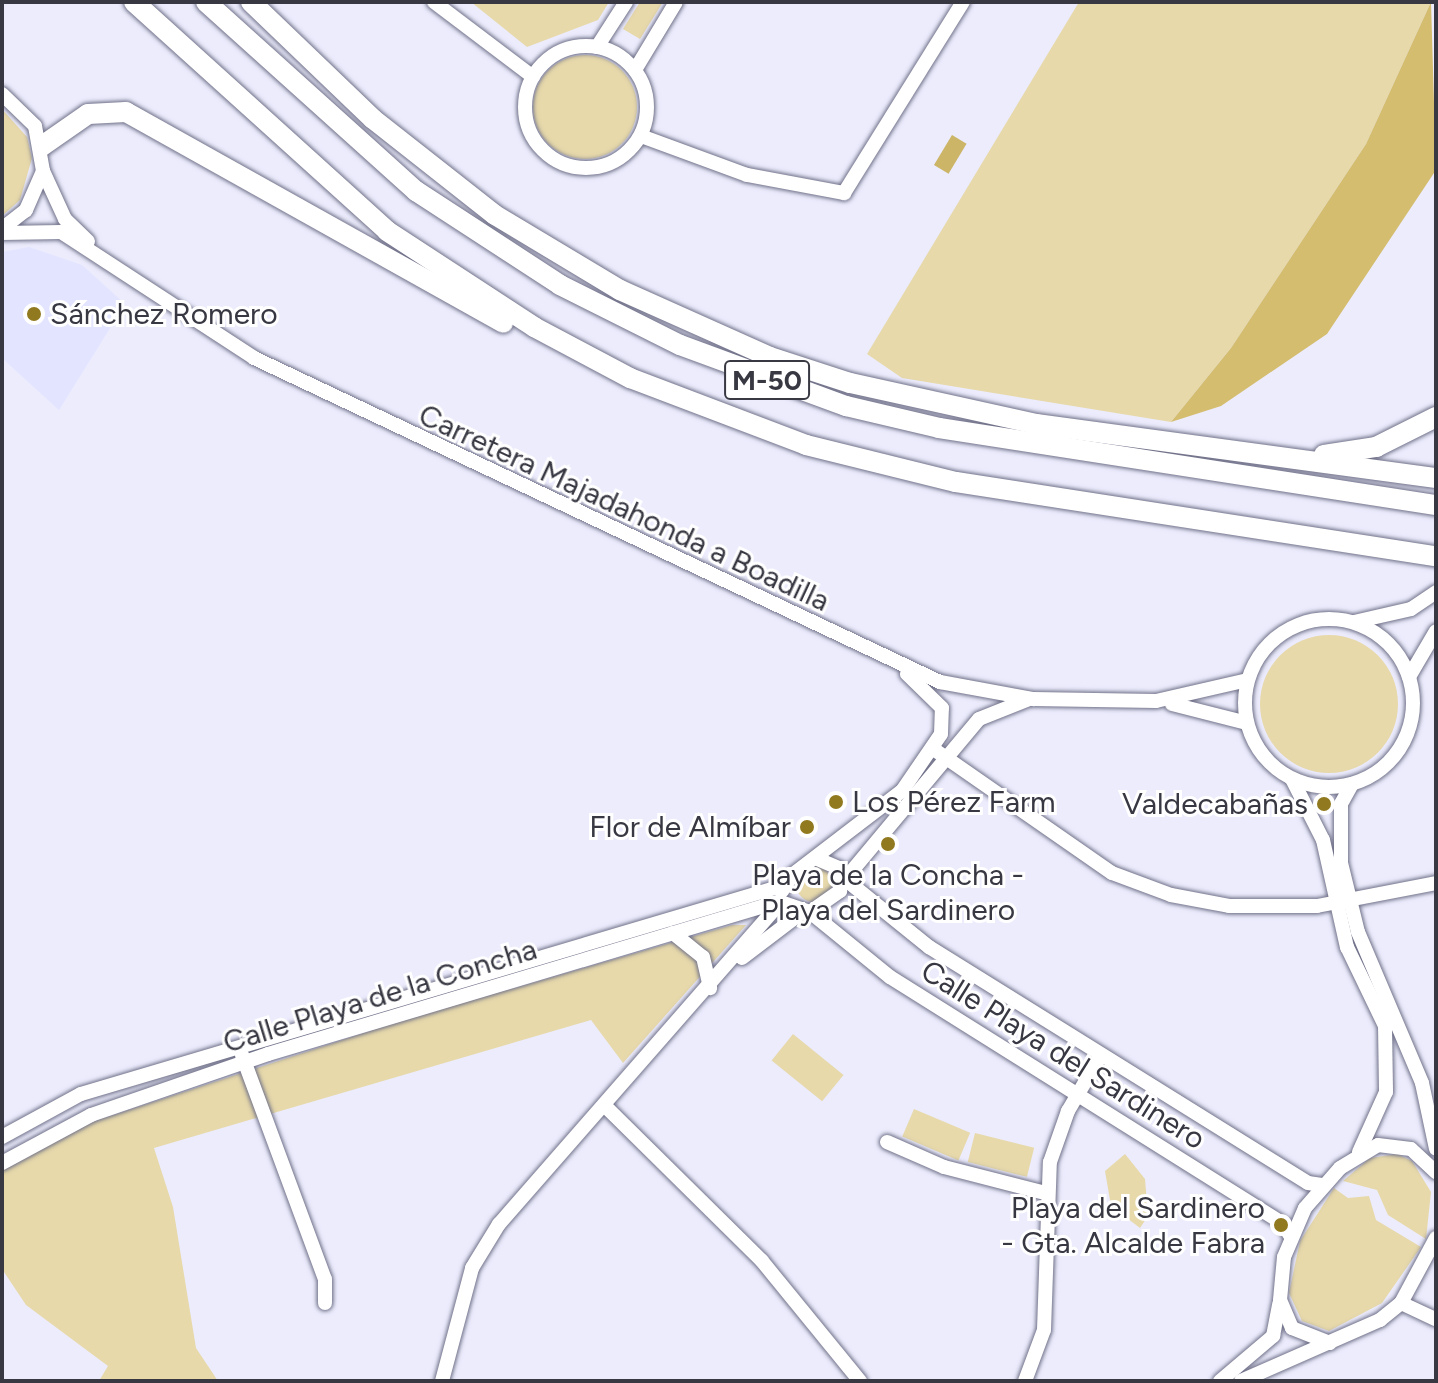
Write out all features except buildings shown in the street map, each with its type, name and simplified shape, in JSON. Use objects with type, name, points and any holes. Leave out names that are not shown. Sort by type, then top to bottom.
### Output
[{"type":"highway","name":"M-50","points":[[134,2],[387,231],[534,327],[732,421],[881,465],[1033,498],[1436,556]]},
{"type":"highway","name":"M-50","points":[[206,2],[416,191],[560,285],[680,345],[846,406],[939,428],[1436,505]]},
{"type":"highway","points":[[251,2],[451,183],[557,254],[689,324],[850,383],[946,407],[1264,456],[1436,478]]},
{"type":"highway","points":[[42,146],[88,114],[126,112],[625,386],[863,471],[955,493],[1033,498]]},
{"type":"highway","points":[[1264,456],[1349,453],[1436,417]]},
{"type":"street","points":[[434,2],[533,77]]},
{"type":"street","points":[[597,47],[626,2]]},
{"type":"street","points":[[635,70],[676,2]]},
{"type":"street","points":[[641,136],[747,175],[844,193],[963,2]]},
{"type":"street","points":[[597,47],[635,70],[648,102],[641,136],[630,152],[595,169],[557,162],[530,134],[526,95],[533,77],[560,51],[597,47]]},
{"type":"street","points":[[2,94],[22,108],[42,146],[43,171],[26,210],[2,231]]},
{"type":"street","name":"Carretera Majadahonda a Boadilla","points":[[43,171],[65,219],[105,259]]},
{"type":"street","name":"Carretera Majadahonda a Boadilla","points":[[2,231],[61,232],[254,358],[894,664],[940,682],[1033,699],[1156,701],[1247,723]]},
{"type":"street","points":[[1432,595],[1354,622],[1327,619],[1289,630],[1259,656],[1248,680],[1247,723],[1272,765],[1292,779],[1323,840],[1343,904],[1409,1047],[1436,1149]]},
{"type":"street","points":[[1292,779],[1352,784],[1376,773],[1402,742],[1413,704],[1409,677],[1397,653],[1354,622]]},
{"type":"street","points":[[1409,677],[1436,631]]},
{"type":"street","points":[[442,1381],[472,1268],[536,1174],[606,1107],[726,970],[781,901],[785,885],[902,791],[932,748],[945,719],[942,708],[894,664]]},
{"type":"street","name":"Carretera Majadahonda a Boadilla","points":[[1156,701],[1248,680]]},
{"type":"street","points":[[726,970],[805,913],[829,903],[979,719],[1033,699]]},
{"type":"street","points":[[932,748],[1112,873],[1171,895],[1229,906],[1343,904],[1436,883]]},
{"type":"street","points":[[1220,1381],[1273,1336],[1291,1237],[1322,1185],[1359,1152],[1386,1092],[1389,1058],[1385,1026],[1347,947],[1338,828],[1352,784]]},
{"type":"street","points":[[815,858],[835,863],[846,879]]},
{"type":"street","name":"Calle Playa del Sardinero","points":[[846,879],[908,932],[1308,1183],[1322,1185]]},
{"type":"street","name":"Calle Playa de la Concha","points":[[2,1137],[81,1094],[785,885]]},
{"type":"street","points":[[781,901],[805,913]]},
{"type":"street","name":"Calle Playa de la Concha","points":[[2,1163],[91,1115],[245,1062],[781,901]]},
{"type":"street","name":"Calle Playa del Sardinero","points":[[805,913],[890,977],[1283,1224],[1291,1237]]},
{"type":"street","points":[[673,933],[703,957],[710,988]]},
{"type":"street","points":[[238,1045],[325,1279],[325,1303]]},
{"type":"street","points":[[1025,1381],[1044,1330],[1045,1193],[1060,1130],[1101,1055]]},
{"type":"street","points":[[606,1107],[762,1261],[860,1381]]},
{"type":"street","points":[[887,1142],[944,1167],[1045,1193]]},
{"type":"street","points":[[1359,1152],[1397,1144],[1436,1172]]},
{"type":"street","points":[[1241,1381],[1330,1343],[1401,1303],[1433,1259],[1436,1238]]},
{"type":"street","points":[[1280,1300],[1292,1328],[1330,1343]]},
{"type":"street","points":[[1401,1303],[1436,1319]]},
{"type":"shaded area","points":[[471,2],[609,2],[598,20],[527,47]]},
{"type":"shaded area","points":[[640,2],[663,2],[640,39],[623,29]]},
{"type":"shaded area","points":[[1079,2],[1431,2],[1366,144],[1231,348],[1171,422],[902,378],[867,354]]},
{"type":"shaded area","points":[[1431,2],[1436,170],[1327,334],[1221,406],[1171,422],[1231,348],[1366,144]]},
{"type":"shaded area","points":[[585,55],[605,59],[622,70],[633,87],[637,107],[633,127],[622,144],[605,155],[585,159],[565,155],[548,144],[537,127],[533,107],[537,87],[548,70],[565,59]]},
{"type":"shaded area","points":[[2,109],[27,137],[32,158],[20,200],[2,216]]},
{"type":"shaded area","points":[[952,135],[967,144],[949,174],[934,165]]},
{"type":"shaded area","points":[[29,247],[82,265],[125,304],[59,410],[2,358],[2,252]]},
{"type":"shaded area","points":[[1329,635],[1356,640],[1378,655],[1393,677],[1398,704],[1393,731],[1378,753],[1356,768],[1329,773],[1302,768],[1280,753],[1265,731],[1260,704],[1265,677],[1280,655],[1302,640]]},
{"type":"shaded area","points":[[814,866],[827,871],[832,884],[827,897],[814,902],[801,897],[796,884],[801,871]]},
{"type":"shaded area","points":[[732,925],[746,925],[623,1063],[591,1020],[154,1148],[173,1207],[196,1348],[218,1381],[99,1381],[108,1366],[26,1305],[2,1269],[2,1171],[35,1149],[95,1121],[394,1023]]},
{"type":"shaded area","points":[[793,1034],[844,1075],[822,1101],[772,1060]]},
{"type":"shaded area","points":[[914,1109],[970,1133],[958,1160],[902,1137]]},
{"type":"shaded area","points":[[975,1133],[1034,1148],[1027,1177],[968,1162]]},
{"type":"shaded area","points":[[1125,1154],[1145,1179],[1148,1216],[1140,1228],[1111,1206],[1105,1171]]},
{"type":"shaded area","points":[[1397,1154],[1412,1161],[1431,1192],[1426,1239],[1388,1215],[1377,1190],[1343,1181],[1370,1158]]},
{"type":"shaded area","points":[[1334,1188],[1348,1198],[1369,1196],[1376,1220],[1421,1247],[1382,1303],[1329,1331],[1302,1321],[1289,1293],[1300,1241]]},
{"type":"place","name":"Sánchez Romero","points":[[34,314]]},
{"type":"place","name":"Los Pérez Farm","points":[[836,802]]},
{"type":"place","name":"Valdecabañas","points":[[1324,804]]},
{"type":"place","name":"Flor de Almíbar","points":[[807,827]]},
{"type":"place","name":"Playa de la Concha - Playa del Sardinero","points":[[888,844]]},
{"type":"place","name":"Playa del Sardinero - Gta. Alcalde Fabra","points":[[1281,1225]]}]
